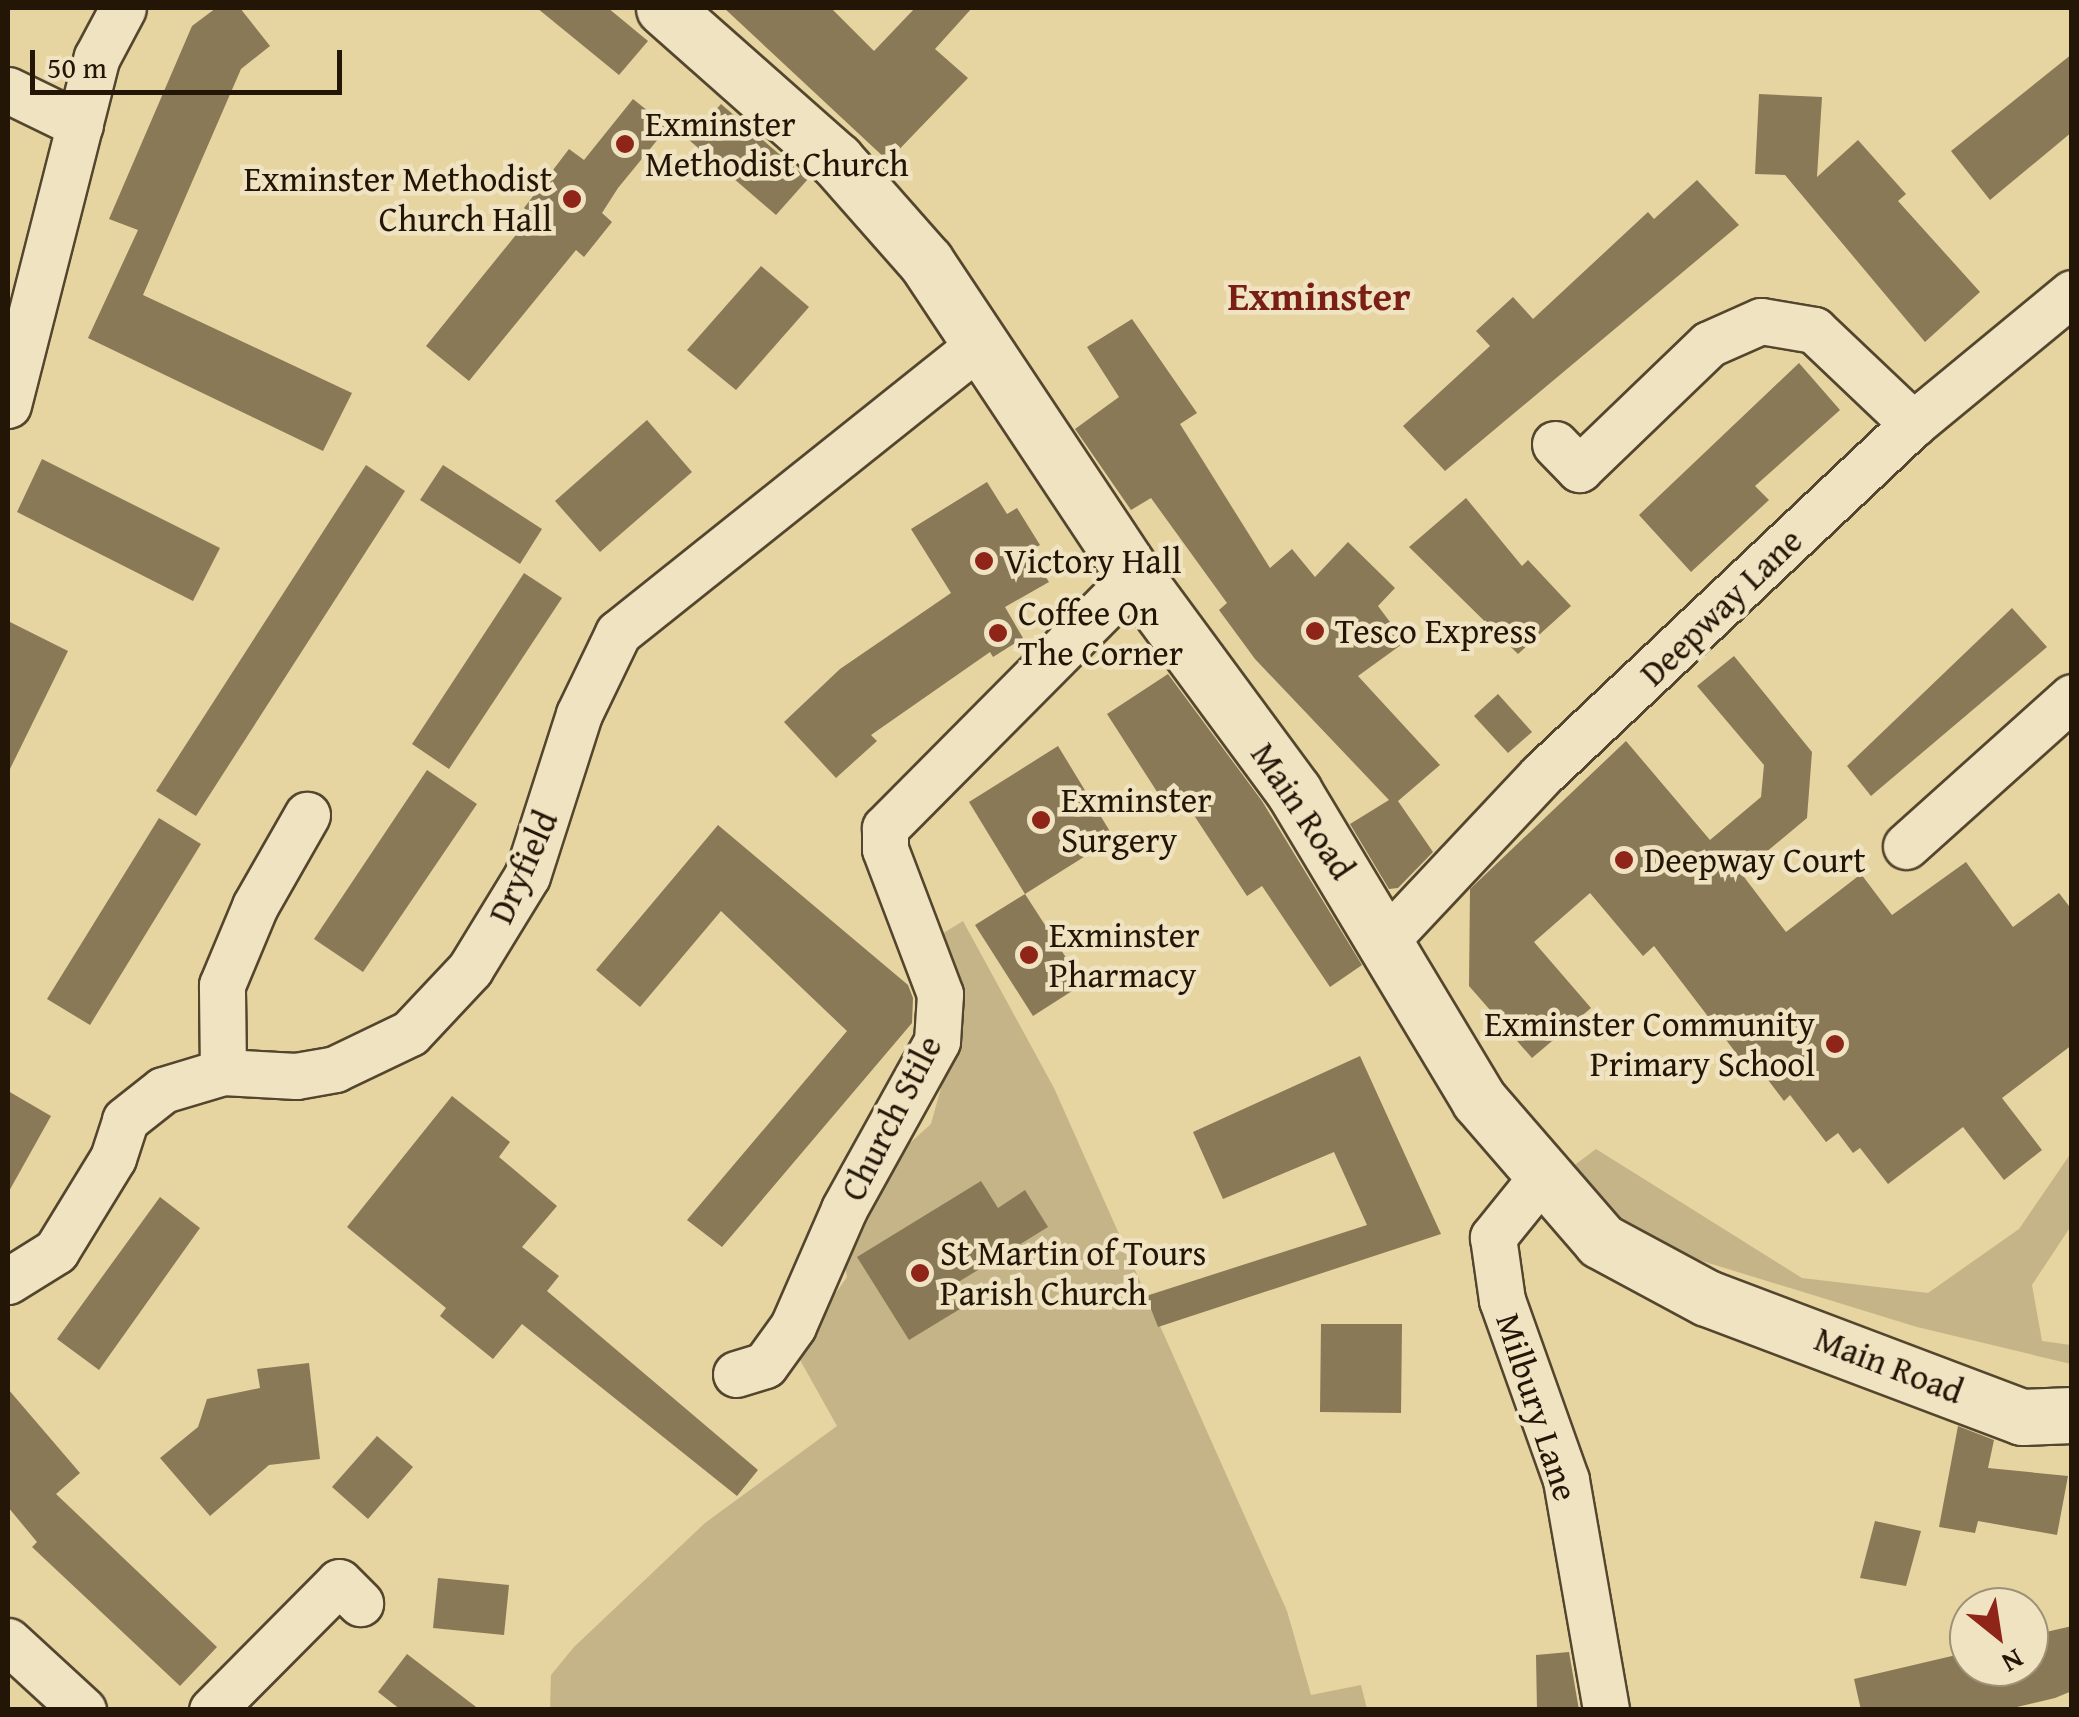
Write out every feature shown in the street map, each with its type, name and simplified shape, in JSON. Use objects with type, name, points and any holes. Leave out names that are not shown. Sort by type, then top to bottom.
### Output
[{"type":"street","points":[[8,404],[97,57],[124,8]]},
{"type":"street","name":"Main Road","points":[[664,8],[884,210],[980,344],[1134,576],[1294,792],[1387,939],[1479,1100],[1540,1178],[1601,1241],[1707,1298],[2022,1418],[2072,1415]]},
{"type":"street","points":[[8,90],[80,125]]},
{"type":"street","name":"Deepway Lane","points":[[1387,939],[1540,775],[1913,424],[2072,293]]},
{"type":"street","points":[[1579,469],[1709,344],[1761,321],[1814,330],[1913,424]]},
{"type":"street","name":"Dryfield","points":[[8,1281],[56,1251],[113,1158],[125,1120],[163,1090],[223,1072],[296,1076],[336,1069],[410,1034],[470,970],[527,876],[579,714],[618,633],[980,344]]},
{"type":"street","name":"Church Stile","points":[[736,1374],[764,1365],[794,1326],[844,1209],[937,1041],[940,994],[884,849],[885,828],[1134,576]]},
{"type":"street","points":[[1906,846],[2072,697]]},
{"type":"street","points":[[223,1072],[222,986],[255,906],[308,815]]},
{"type":"street","name":"Milbury Lane","points":[[1540,1178],[1492,1238],[1502,1300],[1566,1480],[1606,1710]]},
{"type":"street","points":[[212,1710],[339,1582]]},
{"type":"street","points":[[8,1641],[83,1710]]},
{"type":"shaded area","points":[[963,921],[1054,1088],[1287,1611],[1311,1695],[1361,1685],[1367,1709],[550,1710],[551,1675],[574,1647],[705,1523],[837,1426],[795,1351],[847,1277],[844,1261],[881,1169],[931,1124],[947,1066],[937,937]]},
{"type":"shaded area","points":[[1596,1149],[1802,1278],[1928,1293],[2019,1229],[2071,1153],[2071,1226],[2032,1285],[2042,1341],[2071,1345],[2071,1364],[1917,1327],[1627,1238],[1568,1170]]},
{"type":"building","points":[[216,8],[240,8],[270,46],[241,69],[143,295],[352,393],[323,451],[88,338],[138,230],[109,219],[192,26]]},
{"type":"building","points":[[537,8],[608,8],[648,41],[619,75]]},
{"type":"building","points":[[724,8],[831,8],[874,51],[915,8],[972,8],[935,49],[968,78],[888,161]]},
{"type":"building","points":[[2072,54],[2072,132],[1990,200],[1951,151]]},
{"type":"building","points":[[1759,94],[1822,97],[1817,177],[1858,140],[1906,194],[1898,201],[1980,292],[1925,342],[1785,175],[1755,174]]},
{"type":"building","points":[[633,99],[668,127],[602,213],[612,222],[584,257],[576,250],[469,381],[426,346],[532,215],[524,208],[569,149],[584,160]]},
{"type":"building","points":[[721,104],[808,179],[776,215],[689,140]]},
{"type":"building","points":[[1697,180],[1739,225],[1445,471],[1403,426],[1490,346],[1476,331],[1513,297],[1533,319],[1648,212],[1654,219]]},
{"type":"building","points":[[761,266],[809,307],[736,390],[687,350]]},
{"type":"building","points":[[1132,319],[1197,413],[1180,424],[1270,568],[1292,549],[1315,577],[1348,542],[1395,588],[1378,606],[1405,642],[1358,676],[1440,765],[1398,801],[1433,852],[1398,888],[1389,889],[1350,824],[1389,800],[1255,659],[1219,610],[1227,603],[1151,498],[1131,510],[1075,429],[1119,397],[1087,347]]},
{"type":"building","points":[[1799,363],[1840,410],[1755,486],[1769,500],[1691,572],[1639,515]]},
{"type":"building","points":[[647,420],[692,472],[600,552],[555,501]]},
{"type":"building","points":[[42,459],[220,548],[193,601],[17,512]]},
{"type":"building","points":[[366,465],[405,491],[196,816],[156,791]]},
{"type":"building","points":[[443,465],[542,529],[520,564],[420,500]]},
{"type":"building","points":[[987,482],[1007,514],[1017,508],[1040,545],[1029,551],[1049,582],[1005,607],[1023,638],[993,657],[990,652],[871,735],[877,741],[836,778],[784,722],[840,669],[951,593],[911,529]]},
{"type":"building","points":[[1466,498],[1522,566],[1528,560],[1571,606],[1518,654],[1409,547]]},
{"type":"building","points":[[524,573],[562,598],[449,769],[412,744]]},
{"type":"building","points":[[2012,608],[2047,647],[1871,796],[1847,766]]},
{"type":"building","points":[[8,621],[68,651],[8,773]]},
{"type":"building","points":[[1734,656],[1812,752],[1807,818],[1741,873],[1786,932],[1861,874],[1892,915],[1966,862],[2013,927],[2059,893],[2072,910],[2072,1045],[2002,1098],[2042,1150],[2004,1180],[1963,1127],[1888,1184],[1860,1148],[1853,1153],[1838,1133],[1826,1142],[1790,1095],[1784,1101],[1753,1060],[1746,1066],[1654,946],[1643,956],[1590,893],[1534,942],[1591,1008],[1532,1058],[1469,986],[1470,889],[1626,741],[1710,840],[1761,797],[1764,765],[1697,686]]},
{"type":"building","points":[[1168,674],[1262,801],[1362,965],[1330,987],[1262,886],[1247,896],[1178,791],[1163,801],[1107,714]]},
{"type":"building","points":[[1498,694],[1532,732],[1508,753],[1474,716]]},
{"type":"building","name":"Exminster Surgery","points":[[1058,746],[1114,838],[1025,894],[969,802]]},
{"type":"building","points":[[427,770],[477,804],[363,972],[314,939]]},
{"type":"building","points":[[159,818],[201,844],[90,1025],[47,999]]},
{"type":"building","points":[[718,825],[908,985],[913,998],[912,1023],[722,1247],[687,1220],[847,1031],[721,911],[640,1007],[596,970]]},
{"type":"building","name":"Exminster Pharmacy","points":[[1025,894],[1083,984],[1033,1016],[975,925]]},
{"type":"building","points":[[1360,1056],[1441,1234],[1158,1327],[1146,1296],[1367,1225],[1334,1152],[1223,1199],[1193,1132]]},
{"type":"building","points":[[8,1091],[51,1116],[8,1193]]},
{"type":"building","points":[[452,1096],[510,1142],[499,1157],[557,1206],[522,1247],[559,1276],[547,1291],[758,1470],[737,1496],[522,1324],[493,1359],[440,1316],[446,1308],[347,1227]]},
{"type":"building","name":"St Martin of Tours Parish Church","points":[[981,1181],[998,1208],[1025,1190],[1048,1227],[947,1289],[960,1309],[909,1340],[857,1257]]},
{"type":"building","points":[[160,1197],[200,1228],[99,1370],[57,1339]]},
{"type":"building","points":[[1321,1324],[1402,1324],[1401,1413],[1320,1412]]},
{"type":"building","points":[[309,1363],[320,1459],[269,1465],[210,1516],[160,1458],[198,1427],[207,1399],[260,1388],[257,1369]]},
{"type":"building","points":[[8,1389],[80,1473],[56,1494],[217,1647],[180,1686],[32,1547],[37,1542],[8,1507]]},
{"type":"building","points":[[1958,1426],[1994,1440],[1988,1468],[2068,1476],[2057,1535],[1978,1521],[1975,1533],[1939,1527]]},
{"type":"building","points":[[377,1436],[413,1467],[368,1519],[332,1487]]},
{"type":"building","points":[[1875,1521],[1921,1531],[1906,1586],[1860,1578]]},
{"type":"building","points":[[438,1578],[509,1585],[504,1635],[433,1628]]},
{"type":"building","points":[[2072,1626],[2072,1691],[2004,1710],[1861,1710],[1854,1679],[1949,1657],[1949,1687],[2049,1687],[2049,1631]]},
{"type":"building","points":[[1569,1652],[1579,1710],[1537,1710],[1536,1655]]},
{"type":"building","points":[[407,1654],[480,1710],[401,1710],[378,1692]]},
{"type":"place","name":"Exminster Methodist Church","points":[[625,144]]},
{"type":"place","name":"Exminster Methodist Church Hall","points":[[572,199]]},
{"type":"place","name":"Victory Hall","points":[[984,561]]},
{"type":"place","name":"Tesco Express","points":[[1315,631]]},
{"type":"place","name":"Coffee On The Corner","points":[[998,633]]},
{"type":"place","name":"Exminster Surgery","points":[[1041,820]]},
{"type":"place","name":"Deepway Court","points":[[1624,860]]},
{"type":"place","name":"Exminster Pharmacy","points":[[1029,955]]},
{"type":"place","name":"Exminster Community Primary School","points":[[1835,1044]]},
{"type":"place","name":"St Martin of Tours Parish Church","points":[[920,1273]]},
{"type":"district","name":"Exminster","points":[[1319,296]]}]
